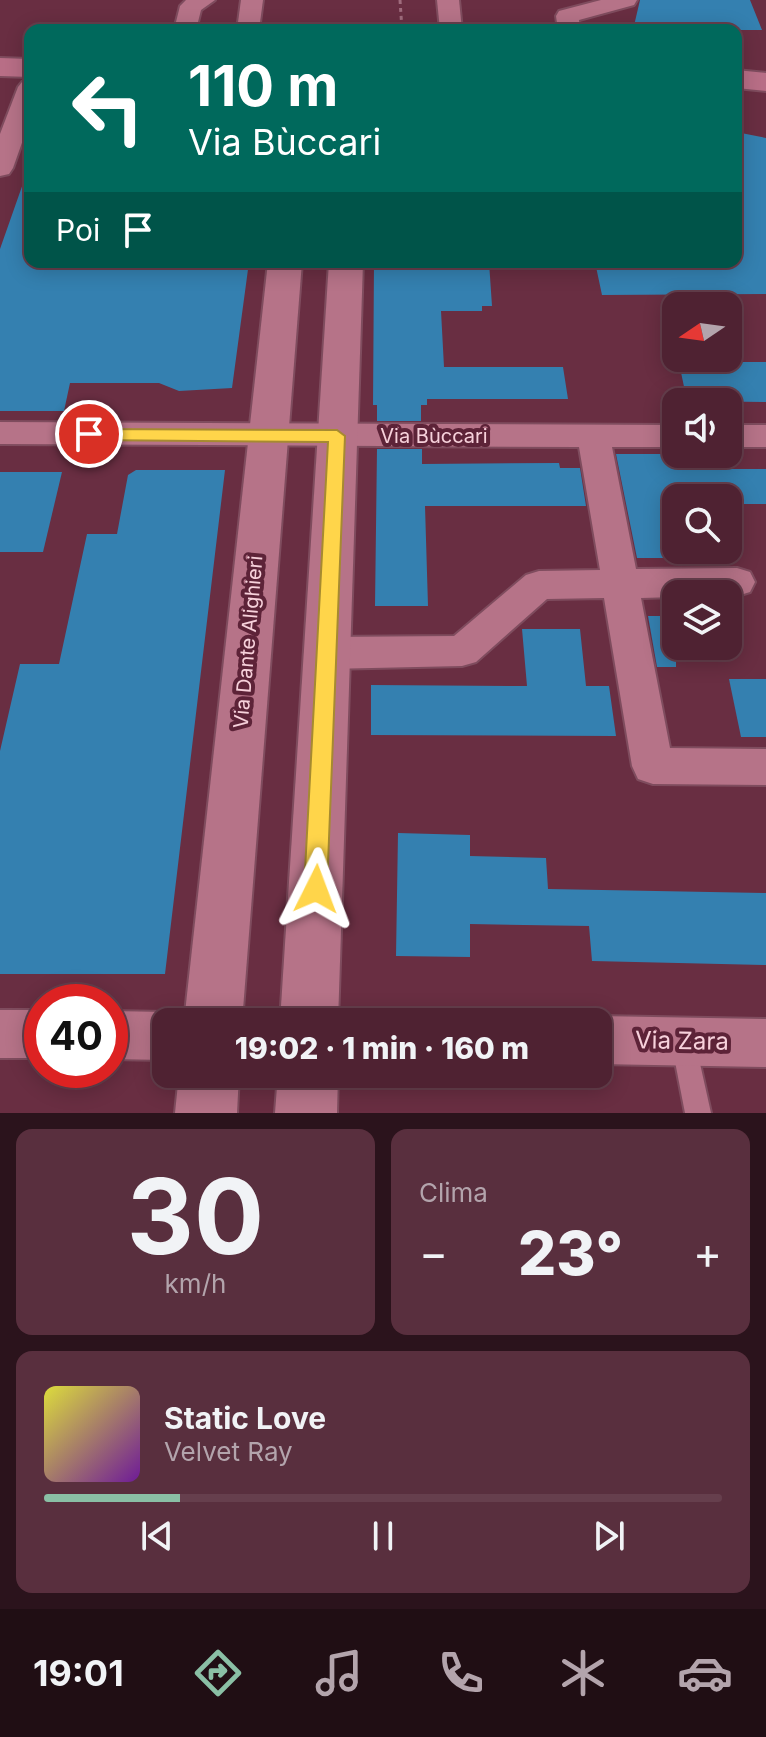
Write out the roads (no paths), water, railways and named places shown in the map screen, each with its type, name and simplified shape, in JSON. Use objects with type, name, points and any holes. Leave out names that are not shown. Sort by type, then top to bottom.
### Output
[{"type":"main road","points":[[0,67],[24,68]]},
{"type":"main road","points":[[742,80],[766,82]]},
{"type":"street","points":[[186,24],[191,6],[204,0]]},
{"type":"street","points":[[249,24],[252,0]]},
{"type":"street","points":[[448,0],[450,24]]},
{"type":"street","points":[[568,24],[567,16],[626,0]]},
{"type":"street","points":[[12,156],[24,110]]},
{"type":"street","name":"Via Dante Alighieri","points":[[214,1008],[284,268]]},
{"type":"street","points":[[310,1008],[346,268]]},
{"type":"street","points":[[273,384],[297,394],[319,394],[340,385]]},
{"type":"street","name":"Via Bùccari","points":[[0,433],[662,436]]},
{"type":"street","points":[[742,436],[766,436]]},
{"type":"street","points":[[594,437],[653,766],[766,767]]},
{"type":"street","points":[[327,653],[462,651],[539,585],[662,583]]},
{"type":"street","points":[[0,1034],[24,1034]]},
{"type":"street","points":[[128,1035],[152,1036]]},
{"type":"street","name":"Via Zara","points":[[612,1040],[766,1043]]},
{"type":"street","points":[[206,1113],[208,1088]]},
{"type":"street","points":[[306,1113],[307,1088]]},
{"type":"lane","points":[[683,1041],[698,1113]]}]
